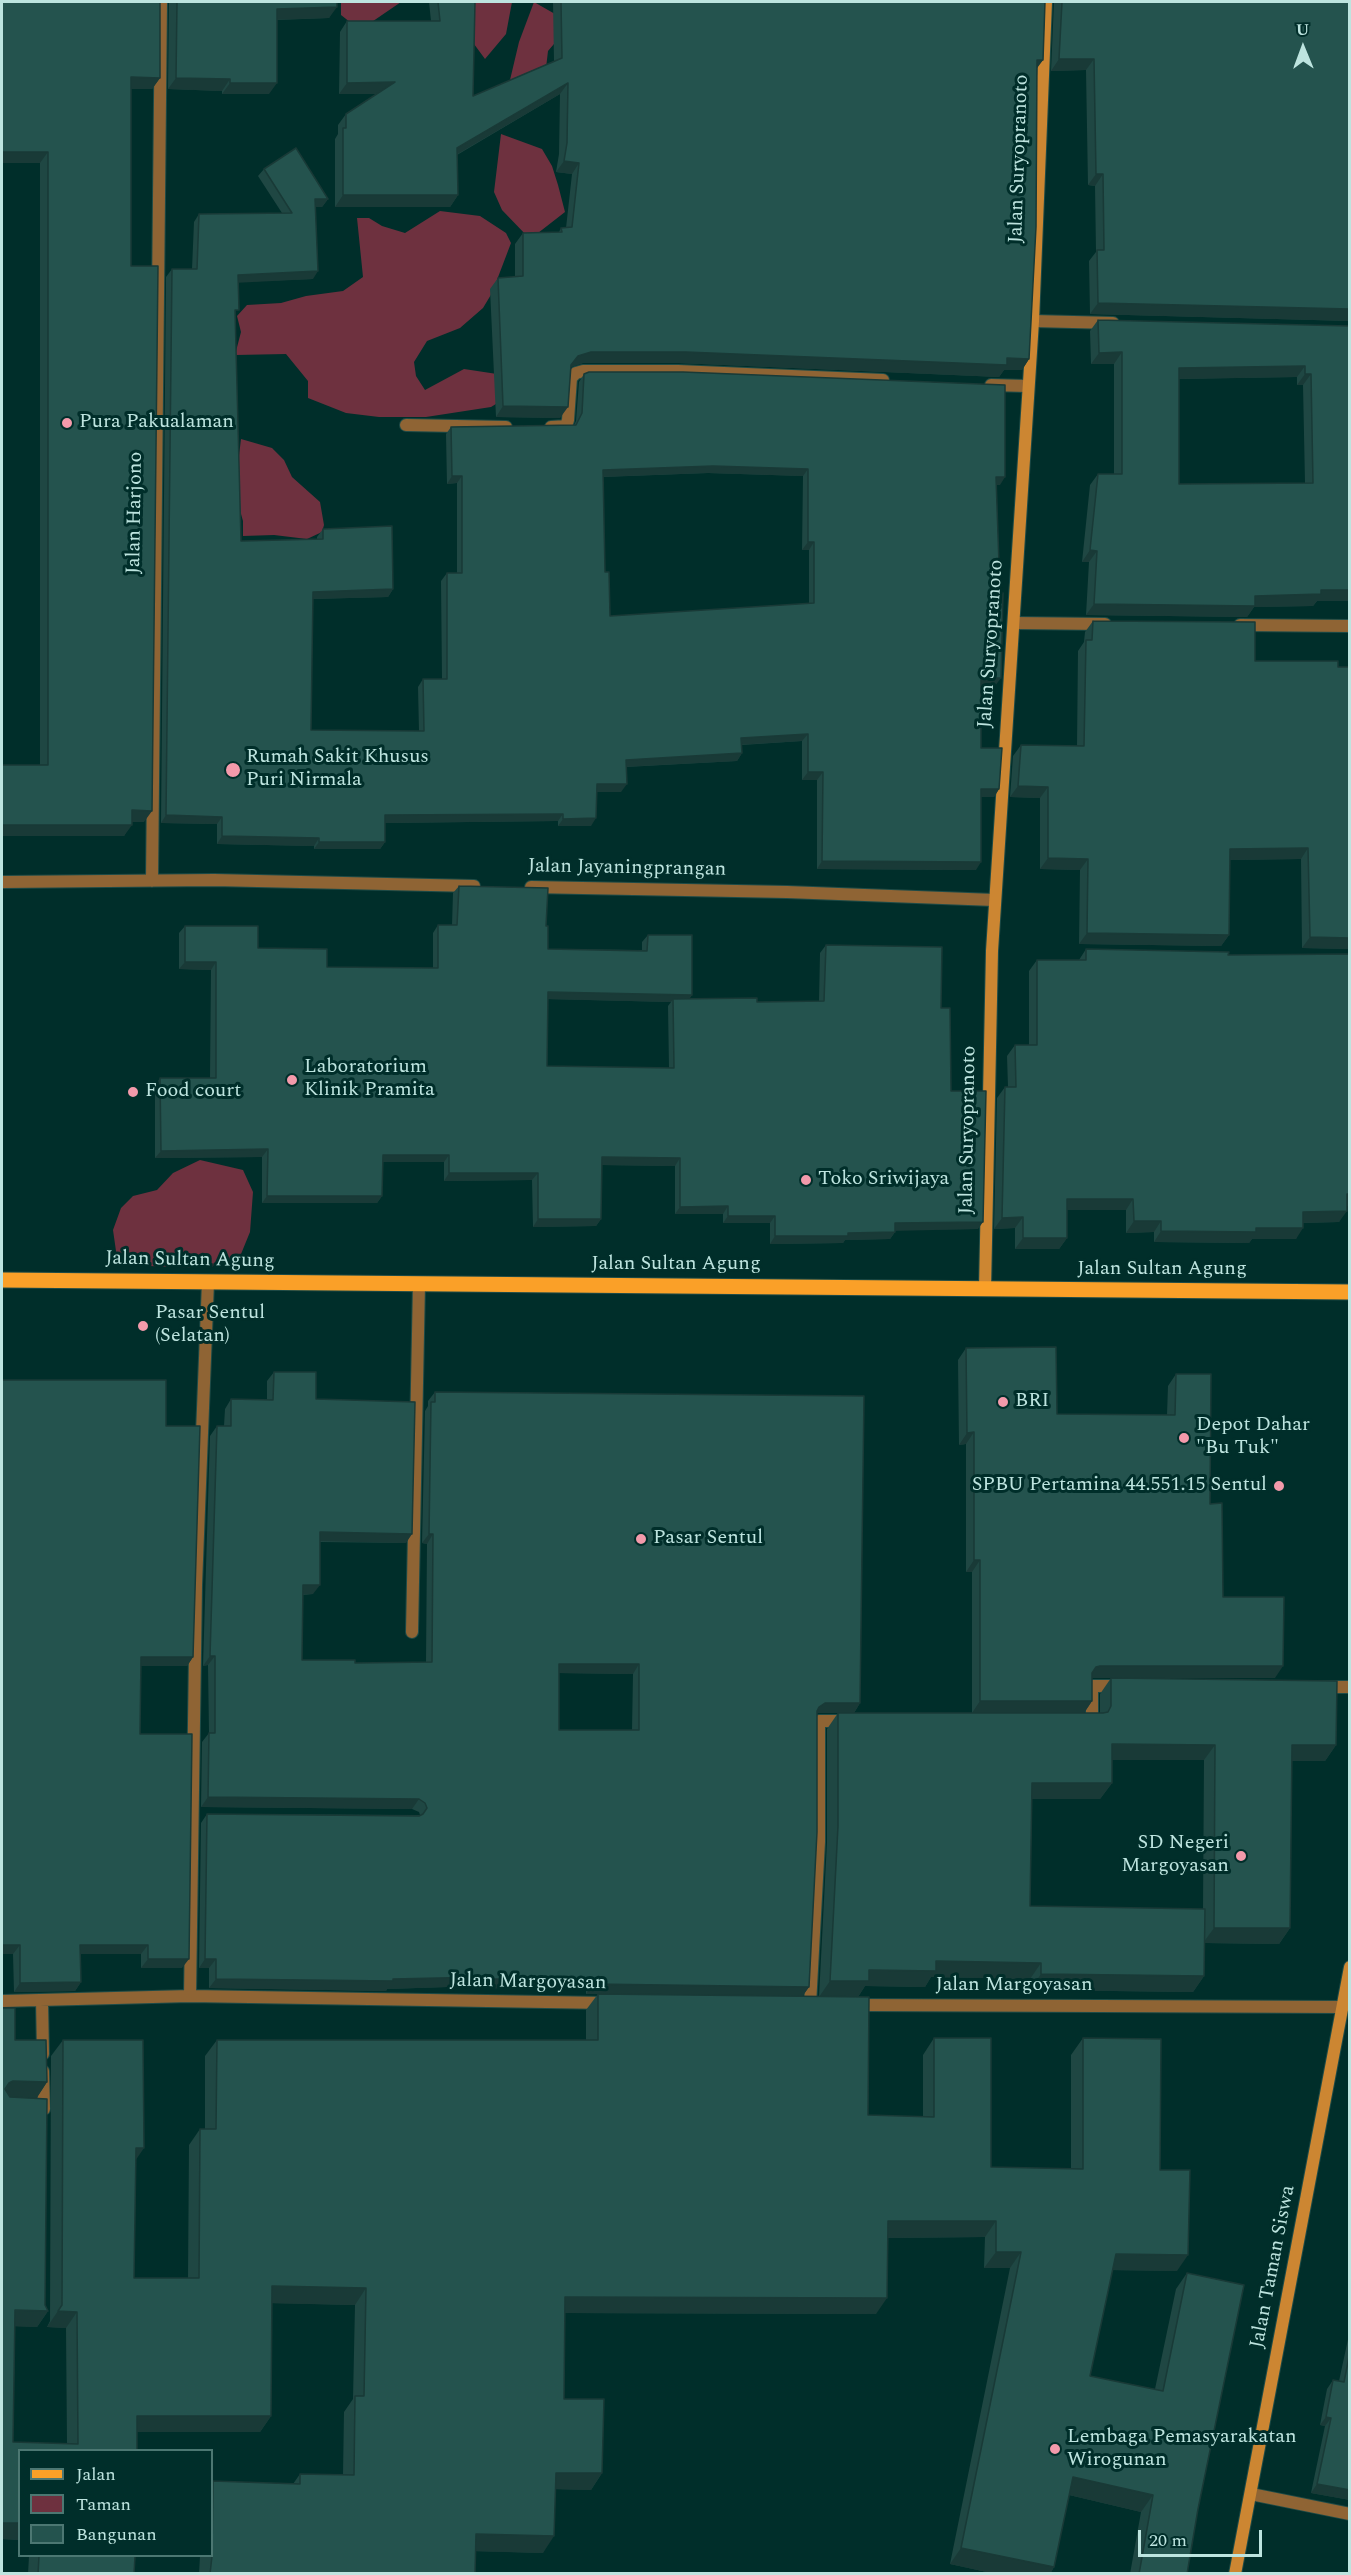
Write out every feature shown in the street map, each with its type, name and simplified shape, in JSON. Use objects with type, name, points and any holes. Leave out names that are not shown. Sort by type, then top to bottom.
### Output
[{"type":"main road","name":"Jalan Suryopranoto","points":[[986,1289],[994,900],[1033,321],[1046,2]]},
{"type":"main road","name":"Jalan Sultan Agung","points":[[2,1280],[1350,1292]]},
{"type":"main road","name":"Jalan Taman Siswa","points":[[1235,2574],[1350,1967]]},
{"type":"street","name":"Jalan Harjono","points":[[152,882],[161,2]]},
{"type":"street","points":[[1033,321],[1127,324]]},
{"type":"street","points":[[406,425],[566,426],[571,378],[583,371],[678,370],[900,381]]},
{"type":"street","points":[[982,385],[1027,386]]},
{"type":"street","points":[[1014,623],[1117,624]]},
{"type":"street","points":[[1222,625],[1350,626]]},
{"type":"street","points":[[2,882],[214,880],[489,887]]},
{"type":"street","name":"Jalan Jayaningprangan","points":[[513,887],[787,892],[994,900]]},
{"type":"street","points":[[190,1996],[198,1815],[196,1574],[208,1282]]},
{"type":"street","points":[[412,1632],[419,1284]]},
{"type":"street","points":[[1068,1721],[1092,1721],[1092,1686],[1139,1686]]},
{"type":"street","points":[[1313,1687],[1350,1687]]},
{"type":"street","points":[[810,2005],[819,1842],[819,1720],[866,1721]]},
{"type":"street","name":"Jalan Margoyasan","points":[[2,2001],[190,1996],[621,2003]]},
{"type":"street","points":[[41,2112],[42,2000]]},
{"type":"street","name":"Jalan Margoyasan","points":[[846,2005],[1342,2007]]},
{"type":"street","points":[[1251,2494],[1350,2514]]},
{"type":"green space","points":[[341,2],[401,2],[360,30],[341,15]]},
{"type":"green space","points":[[470,2],[512,2],[506,34],[485,59],[474,44]]},
{"type":"green space","points":[[534,2],[555,14],[565,31],[548,51],[546,68],[512,87],[510,80],[519,42]]},
{"type":"green space","points":[[501,134],[542,149],[552,166],[558,185],[565,212],[538,233],[528,237],[502,210],[494,192]]},
{"type":"green space","points":[[440,211],[480,216],[506,233],[511,243],[492,293],[483,308],[460,328],[427,341],[414,362],[416,376],[425,390],[464,369],[497,374],[509,396],[491,407],[426,417],[379,417],[346,413],[308,398],[308,381],[286,354],[235,355],[241,332],[237,316],[247,305],[281,303],[306,296],[343,291],[363,277],[357,218],[369,218],[382,226],[405,233]]},
{"type":"green space","points":[[241,439],[272,448],[284,460],[292,477],[320,502],[324,525],[322,532],[307,539],[274,535],[243,536],[243,521],[237,500],[236,480]]},
{"type":"green space","points":[[200,1160],[243,1170],[253,1192],[250,1232],[241,1254],[209,1268],[118,1265],[113,1230],[121,1208],[133,1196],[157,1190],[173,1173]]},
{"type":"building","name":"Pura Pakualaman","points":[[2,2],[160,2],[160,78],[131,77],[131,266],[158,266],[152,811],[132,810],[132,825],[2,825],[2,765],[48,765],[48,152],[2,152]]},
{"type":"building","points":[[177,2],[337,2],[337,7],[277,9],[277,83],[230,83],[230,79],[176,78]]},
{"type":"building","points":[[438,2],[475,2],[473,96],[562,58],[561,2],[1045,2],[1043,60],[1037,60],[1036,227],[1029,359],[1007,358],[1007,365],[686,352],[591,352],[578,356],[571,365],[568,407],[503,406],[498,278],[523,276],[523,233],[562,232],[561,228],[572,227],[579,163],[564,161],[567,143],[568,83],[457,148],[458,195],[343,195],[343,128],[346,128],[346,114],[395,82],[347,83],[347,21],[440,21]]},
{"type":"building","points":[[1062,2],[1350,2],[1350,309],[1098,303],[1097,250],[1104,250],[1103,174],[1096,174],[1094,59],[1059,59]]},
{"type":"building","points":[[296,148],[328,199],[315,199],[318,271],[238,275],[239,310],[235,310],[241,541],[323,539],[323,529],[392,526],[393,589],[313,592],[311,730],[424,731],[423,679],[447,679],[447,573],[462,573],[462,476],[452,476],[451,427],[576,425],[582,413],[584,374],[589,372],[683,372],[1005,385],[1005,477],[996,477],[1000,593],[1003,593],[1001,678],[981,678],[981,748],[1002,748],[999,789],[981,789],[981,862],[822,861],[823,772],[808,772],[808,734],[741,738],[742,753],[626,760],[627,784],[597,784],[596,818],[563,819],[563,814],[385,815],[385,842],[319,842],[319,838],[222,836],[222,817],[166,815],[172,269],[197,269],[199,214],[292,213],[264,169]],"holes":[[[713,466],[808,469],[808,542],[814,542],[814,603],[610,616],[609,572],[605,572],[603,470]]]},
{"type":"building","points":[[1098,320],[1350,326],[1350,590],[1321,590],[1321,594],[1255,596],[1255,606],[1094,604],[1097,551],[1090,550],[1098,474],[1122,474],[1122,352],[1099,353]],"holes":[[[1305,366],[1305,374],[1311,374],[1313,483],[1179,484],[1179,368]]]},
{"type":"building","points":[[1093,621],[1255,622],[1255,661],[1338,661],[1338,667],[1350,667],[1350,938],[1310,937],[1308,848],[1230,849],[1229,935],[1087,933],[1088,859],[1048,858],[1048,787],[1018,786],[1021,745],[1084,746],[1086,640],[1092,640]]},
{"type":"building","points":[[459,886],[548,888],[546,926],[548,926],[548,949],[647,951],[648,935],[692,935],[692,995],[548,992],[547,1066],[674,1068],[673,999],[757,998],[757,1002],[824,1001],[826,945],[942,947],[941,1008],[950,1008],[951,1091],[986,1091],[983,1222],[895,1223],[895,1232],[848,1233],[848,1236],[775,1236],[775,1216],[728,1216],[728,1206],[680,1207],[680,1158],[602,1157],[601,1219],[538,1219],[538,1173],[449,1173],[449,1155],[383,1155],[382,1196],[267,1196],[268,1149],[161,1151],[160,1078],[216,1078],[216,962],[185,962],[185,926],[258,926],[258,948],[327,949],[327,967],[438,968],[438,925],[457,925]]},
{"type":"building","points":[[1086,949],[1229,952],[1228,955],[1350,954],[1350,1194],[1347,1194],[1347,1211],[1303,1212],[1303,1228],[1256,1228],[1256,1232],[1161,1231],[1161,1221],[1134,1221],[1133,1199],[1067,1199],[1067,1238],[1023,1238],[1023,1217],[1002,1218],[1005,1087],[1016,1087],[1015,1045],[1037,1045],[1037,960],[1086,960]]},
{"type":"building","points":[[1056,1347],[1057,1414],[1175,1415],[1176,1374],[1211,1374],[1210,1504],[1222,1503],[1223,1597],[1284,1597],[1283,1666],[1100,1666],[1096,1667],[1092,1673],[1092,1701],[980,1701],[980,1560],[974,1560],[974,1432],[967,1433],[966,1348]]},
{"type":"building","points":[[274,1372],[316,1372],[316,1399],[415,1402],[412,1534],[320,1532],[320,1585],[303,1585],[302,1660],[355,1660],[355,1663],[432,1662],[433,1534],[429,1534],[431,1402],[435,1402],[435,1392],[864,1396],[860,1703],[825,1703],[817,1711],[817,1832],[809,1987],[593,1984],[593,1979],[485,1979],[485,1977],[393,1979],[393,1981],[216,1979],[216,1959],[205,1959],[207,1814],[419,1816],[427,1808],[425,1803],[419,1799],[208,1797],[209,1733],[215,1733],[215,1656],[210,1656],[217,1426],[231,1426],[231,1399],[273,1400]],"holes":[[[559,1664],[639,1664],[639,1730],[559,1730]]]},
{"type":"building","points":[[2,1380],[166,1380],[166,1426],[200,1426],[193,1657],[141,1657],[140,1734],[192,1734],[189,1959],[148,1959],[148,1945],[80,1945],[81,1982],[20,1983],[20,1945],[2,1945]]},
{"type":"building","points":[[1111,1678],[1337,1681],[1336,1745],[1292,1745],[1290,1928],[1214,1928],[1215,1745],[1112,1744],[1112,1783],[1032,1783],[1030,1906],[1205,1909],[1204,1976],[1041,1974],[1041,1963],[936,1961],[936,1971],[869,1970],[869,1981],[830,1981],[838,1826],[838,1713],[1103,1713],[1108,1712],[1111,1706]]},
{"type":"building","points":[[598,1994],[869,1997],[868,2115],[934,2117],[934,2038],[991,2038],[991,2167],[1083,2169],[1083,2038],[1161,2039],[1160,2170],[1190,2170],[1188,2255],[1116,2254],[1090,2376],[1163,2391],[1187,2273],[1244,2285],[1187,2574],[1139,2574],[1153,2495],[1073,2477],[1054,2567],[961,2548],[1021,2252],[996,2252],[996,2221],[888,2221],[887,2298],[565,2297],[564,2399],[604,2399],[602,2473],[556,2473],[554,2536],[476,2534],[475,2574],[210,2574],[213,2557],[213,2481],[300,2484],[300,2474],[354,2475],[355,2396],[364,2396],[366,2288],[272,2286],[271,2416],[137,2416],[137,2449],[18,2449],[18,2523],[2,2523],[2,2008],[15,2008],[15,2040],[46,2040],[47,2082],[13,2081],[5,2089],[10,2097],[47,2099],[45,2305],[48,2311],[15,2310],[13,2442],[78,2444],[77,2312],[58,2311],[62,2305],[63,2040],[143,2040],[144,2148],[136,2148],[134,2278],[199,2278],[200,2129],[216,2129],[217,2040],[598,2040]]},
{"type":"building","points":[[1350,2352],[1350,2490],[1317,2484],[1331,2418],[1326,2417],[1333,2380],[1344,2382]]},
{"type":"building","points":[[39,2557],[135,2557],[134,2574],[38,2574]]},
{"type":"place","name":"Pura Pakualaman","points":[[67,423]]},
{"type":"place","name":"Rumah Sakit Khusus Puri Nirmala","points":[[233,770]]},
{"type":"place","name":"Laboratorium Klinik Pramita","points":[[292,1080]]},
{"type":"place","name":"Food court","points":[[133,1092]]},
{"type":"place","name":"Toko Sriwijaya","points":[[806,1180]]},
{"type":"place","name":"Pasar Sentul (Selatan)","points":[[143,1326]]},
{"type":"place","name":"BRI","points":[[1003,1402]]},
{"type":"place","name":"Depot Dahar \"Bu Tuk\"","points":[[1184,1438]]},
{"type":"place","name":"SPBU Pertamina 44.551.15 Sentul","points":[[1279,1486]]},
{"type":"place","name":"Pasar Sentul","points":[[641,1539]]},
{"type":"place","name":"SD Negeri Margoyasan","points":[[1241,1856]]},
{"type":"place","name":"Lembaga Pemasyarakatan Wirogunan","points":[[1055,2449]]}]
